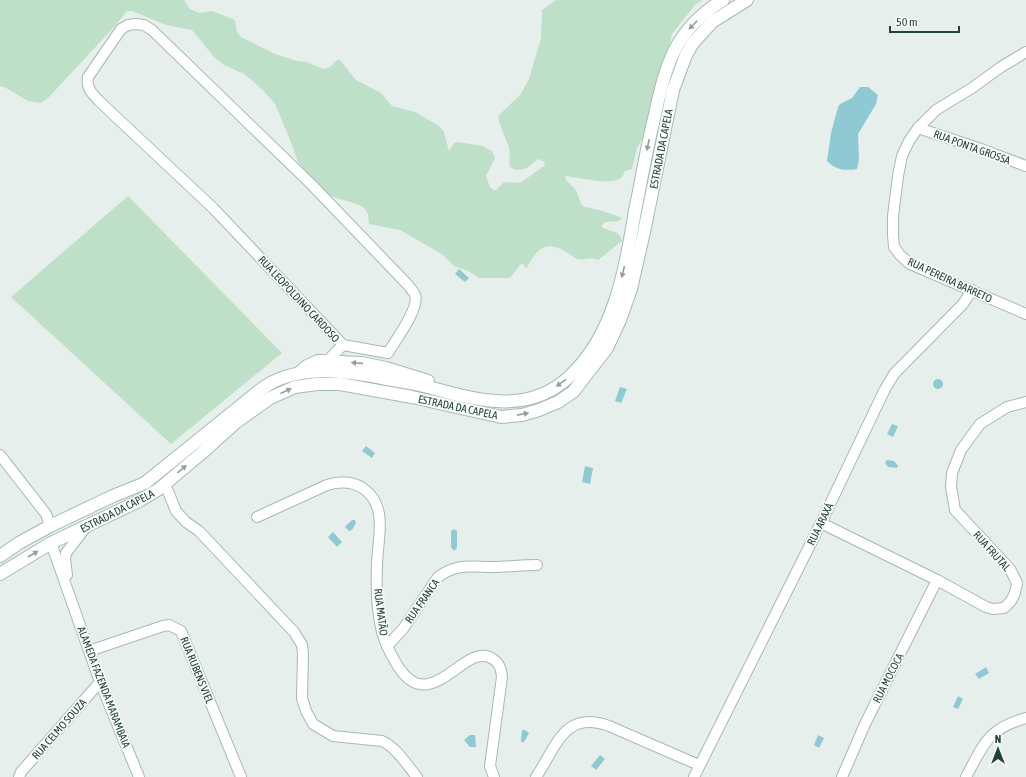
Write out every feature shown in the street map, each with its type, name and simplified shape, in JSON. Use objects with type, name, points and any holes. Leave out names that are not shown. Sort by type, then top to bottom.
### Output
[{"type":"main road","name":"ESTRADA DA CAPELA","points":[[0,556],[19,543],[50,526],[113,496],[146,483],[259,391],[269,384],[287,376],[317,371],[366,375],[490,402],[518,401],[536,396],[552,390],[570,377],[588,356],[601,337],[623,273],[646,154],[662,81],[669,59],[689,28],[714,5],[722,0]]},
{"type":"main road","name":"ESTRADA DA CAPELA","points":[[0,574],[51,543],[141,500],[165,484],[235,423],[270,398],[295,387],[317,384],[340,384],[501,417],[522,415],[539,410],[558,402],[573,392],[592,368],[610,341],[620,320],[631,289],[673,90],[683,61],[693,43],[712,22],[747,0]]},
{"type":"main road","points":[[298,374],[307,366],[318,361],[360,363],[431,382],[439,391]]},
{"type":"main road","points":[[418,399],[411,390],[421,386]]},
{"type":"street","name":"RUA LEOPOLDINO CARDOSO","points":[[136,24],[144,25],[152,30],[311,184],[408,285],[416,296],[416,304],[413,312],[388,353],[343,345],[213,208],[99,101],[89,89],[87,84],[88,77],[121,30],[128,25],[136,24]]},
{"type":"street","name":"RUA PEREIRA BARRETO","points":[[1026,52],[936,110],[918,128],[909,141],[902,156],[893,216],[894,247],[910,264],[1026,314]]},
{"type":"street","name":"RUA PONTA GROSSA","points":[[918,128],[1026,166]]},
{"type":"street","name":"RUA ARAXÁ","points":[[694,777],[821,523],[880,398],[894,374],[963,304],[972,290]]},
{"type":"street","points":[[327,361],[343,345]]},
{"type":"street","points":[[388,353],[394,371]]},
{"type":"street","name":"RUA FRUTAL","points":[[821,523],[937,580],[986,607],[993,609],[1004,608],[1011,601],[1015,593],[1017,583],[1010,569],[955,510],[951,487],[952,474],[961,450],[980,424],[1007,407],[1026,402]]},
{"type":"street","points":[[0,455],[46,514],[50,526]]},
{"type":"street","name":"RUA MATÃO","points":[[257,517],[327,485],[338,482],[349,482],[360,486],[369,493],[376,502],[379,513],[377,566],[382,632],[387,646],[401,671],[410,681],[423,685],[435,682],[472,659],[479,657],[490,657],[497,662],[501,668],[502,677],[490,766],[494,777]]},
{"type":"street","points":[[165,484],[176,511],[186,522],[204,536],[298,638],[302,645],[303,653],[302,698],[306,711],[313,724],[333,736],[382,741],[386,743],[417,777]]},
{"type":"street","name":"ALAMEDA FAZENDA MARAMBAIA","points":[[70,597],[66,570],[66,553],[86,526]]},
{"type":"street","name":"ALAMEDA FAZENDA MARAMBAIA","points":[[51,543],[100,682],[139,777]]},
{"type":"street","name":"RUA FRANCA","points":[[387,646],[403,629],[438,577],[447,571],[463,566],[493,567],[537,565]]},
{"type":"street","name":"RUA MOCOCA","points":[[842,777],[865,724],[937,580]]},
{"type":"street","name":"RUA RUBENS VIEL","points":[[89,651],[163,626],[169,626],[181,631],[241,777]]},
{"type":"street","name":"RUA CELMO SOUZA","points":[[19,777],[21,772],[100,682]]},
{"type":"street","points":[[966,777],[985,741],[997,730],[1010,723],[1026,718]]},
{"type":"street","points":[[536,777],[564,732],[574,725],[586,721],[598,721],[700,766]]},
{"type":"green space","points":[[0,0],[184,0],[190,9],[199,13],[212,11],[235,20],[237,32],[241,37],[275,54],[297,61],[307,62],[323,69],[330,67],[337,60],[340,60],[356,80],[381,93],[392,106],[415,112],[439,126],[444,132],[449,151],[454,143],[458,142],[482,146],[492,151],[495,158],[486,176],[490,187],[496,190],[504,182],[520,183],[544,166],[545,162],[538,159],[522,170],[510,167],[509,148],[498,116],[520,95],[529,79],[541,38],[542,10],[556,0],[703,0],[695,5],[672,34],[657,99],[645,134],[637,148],[632,169],[625,171],[622,177],[617,180],[611,181],[595,181],[565,176],[566,180],[576,190],[582,206],[622,218],[619,221],[605,222],[601,226],[619,235],[622,241],[598,260],[592,258],[577,259],[561,249],[548,246],[544,247],[532,258],[526,269],[523,264],[521,264],[510,278],[479,278],[468,271],[454,266],[443,255],[400,230],[369,224],[368,214],[364,208],[357,204],[323,194],[298,162],[275,104],[263,90],[244,74],[224,65],[214,57],[192,30],[166,25],[132,11],[127,11],[49,97],[41,103],[28,101],[0,86]]},
{"type":"green space","points":[[128,196],[282,353],[171,444],[11,297]]},
{"type":"water","points":[[860,87],[868,87],[878,95],[876,104],[858,134],[859,160],[857,169],[841,169],[827,161],[831,133],[838,107],[840,104],[852,98]]},
{"type":"water","points":[[459,269],[469,278],[465,282],[455,274]]},
{"type":"water","points":[[936,379],[940,379],[942,380],[942,388],[936,389],[933,386],[933,382]]},
{"type":"water","points":[[620,387],[627,389],[621,403],[615,401]]},
{"type":"water","points":[[892,424],[898,426],[893,437],[887,434]]},
{"type":"water","points":[[366,446],[375,453],[372,458],[362,451]]},
{"type":"water","points":[[887,460],[894,461],[898,466],[897,468],[888,467],[885,463]]},
{"type":"water","points":[[585,466],[593,468],[590,484],[582,482]]},
{"type":"water","points":[[352,520],[355,520],[356,523],[352,530],[349,531],[345,527]]},
{"type":"water","points":[[454,529],[457,531],[457,548],[454,551],[451,547],[451,531]]},
{"type":"water","points":[[333,532],[342,542],[337,547],[328,537]]},
{"type":"water","points":[[986,667],[989,673],[979,679],[975,674]]},
{"type":"water","points":[[958,696],[963,699],[958,709],[953,707]]},
{"type":"water","points":[[522,730],[529,733],[524,742],[521,742]]},
{"type":"water","points":[[470,735],[475,735],[476,747],[470,747],[464,740]]},
{"type":"water","points":[[818,735],[824,738],[819,748],[814,745]]},
{"type":"water","points":[[600,755],[605,759],[596,770],[591,766]]}]
